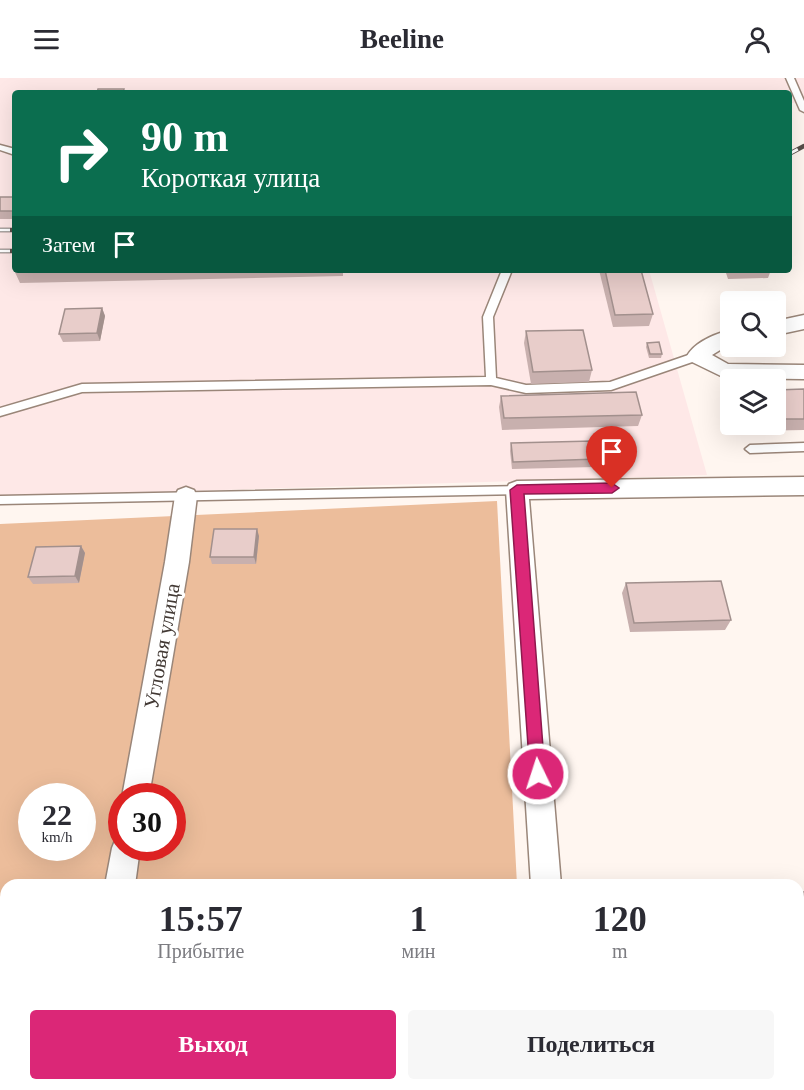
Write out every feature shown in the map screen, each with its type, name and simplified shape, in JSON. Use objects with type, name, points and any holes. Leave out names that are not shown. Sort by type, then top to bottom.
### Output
[{"type":"street","points":[[786,326],[804,322]]},
{"type":"street","points":[[720,340],[697,356],[726,371],[804,372]]},
{"type":"street","points":[[546,879],[517,490],[804,486]]},
{"type":"street","name":"Угловая улица","points":[[137,783],[177,562],[186,496]]},
{"type":"street","points":[[121,879],[124,861]]},
{"type":"lane","points":[[790,78],[804,110]]},
{"type":"lane","points":[[491,381],[488,317],[506,273]]},
{"type":"lane","points":[[0,412],[82,388],[491,381],[526,389],[611,386],[697,356]]},
{"type":"lane","points":[[750,449],[804,447]]},
{"type":"lane","points":[[0,500],[517,490]]},
{"type":"shaded area","points":[[0,78],[804,78],[804,103],[792,103],[792,90],[12,90],[12,273],[650,273],[707,475],[0,497]]},
{"type":"shaded area","points":[[497,501],[517,879],[0,879],[0,524]]},
{"type":"building","points":[[98,89],[124,89],[124,90]]},
{"type":"building","points":[[0,197],[12,197],[12,211],[0,211]]},
{"type":"building","points":[[606,273],[642,273],[653,314],[615,315]]},
{"type":"building","points":[[102,308],[97,333],[59,334],[65,309]]},
{"type":"building","points":[[583,330],[592,370],[533,372],[526,331]]},
{"type":"building","points":[[659,342],[662,354],[650,354],[647,343]]},
{"type":"building","points":[[804,389],[804,419],[786,419],[786,390]]},
{"type":"building","points":[[636,392],[642,415],[504,418],[501,396]]},
{"type":"building","points":[[593,441],[597,459],[513,462],[511,443]]},
{"type":"building","points":[[214,529],[257,529],[254,557],[210,557]]},
{"type":"building","points":[[81,546],[75,576],[28,577],[36,547]]},
{"type":"building","points":[[721,581],[731,620],[634,623],[626,583]]},
{"type":"railway","points":[[792,152],[804,146]]},
{"type":"railway","points":[[0,230],[12,230]]},
{"type":"railway","points":[[0,251],[12,251]]},
{"type":"route","points":[[538,774],[517,490],[612,488]]}]
